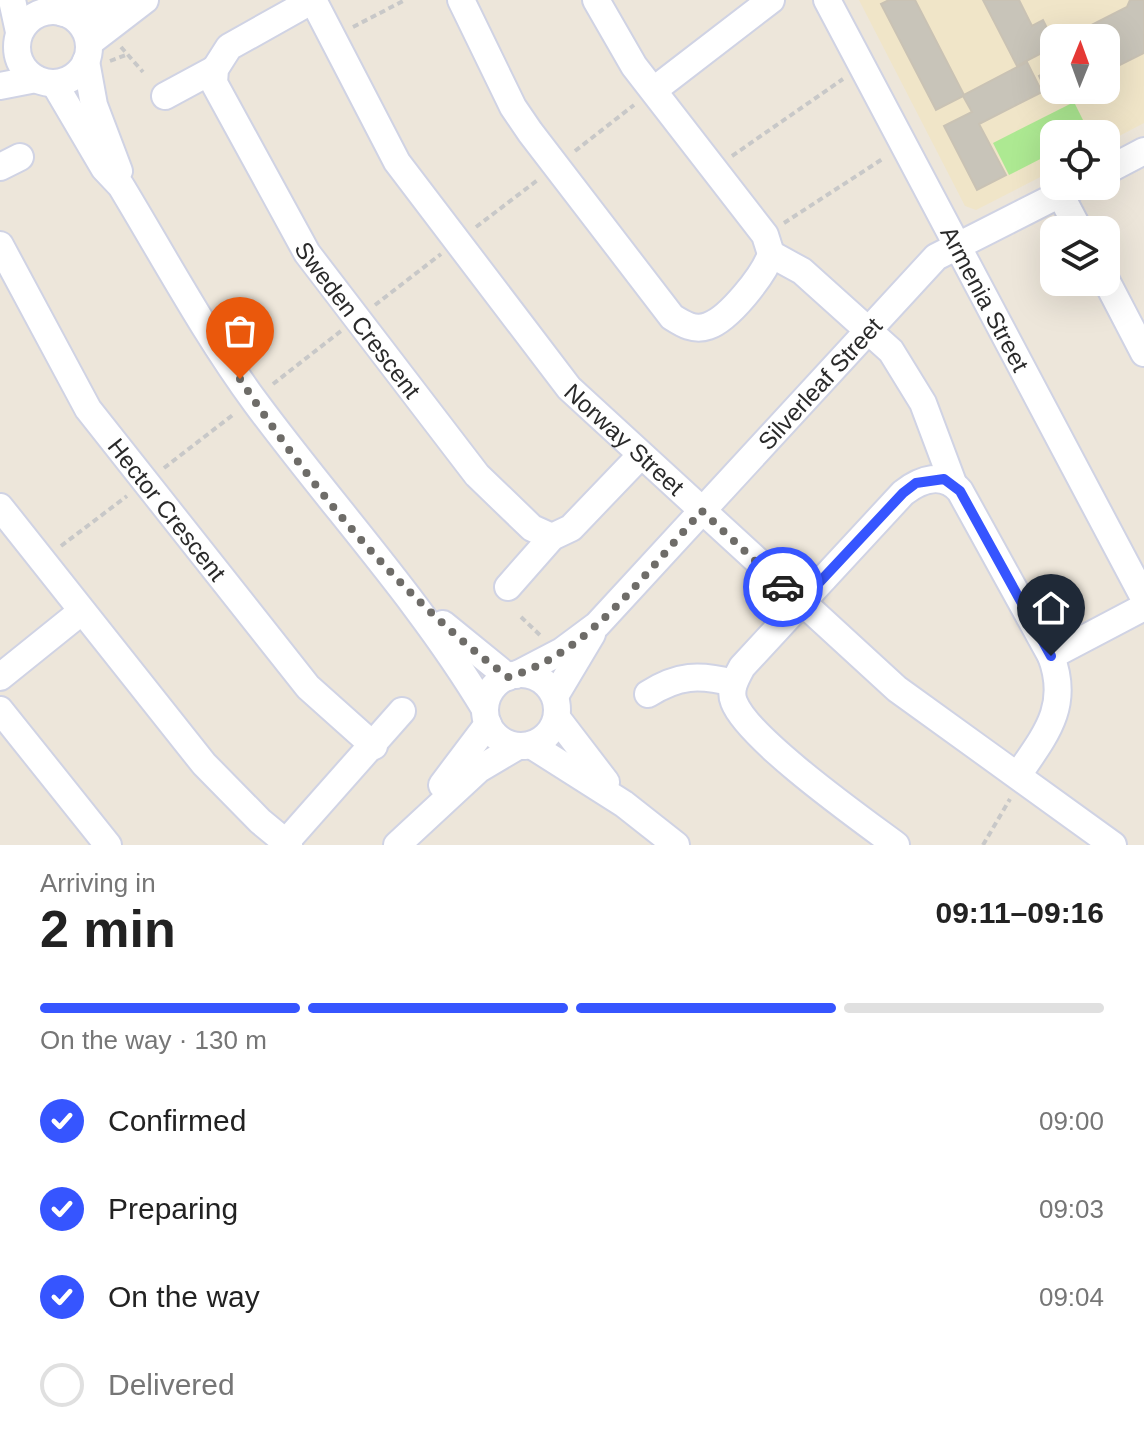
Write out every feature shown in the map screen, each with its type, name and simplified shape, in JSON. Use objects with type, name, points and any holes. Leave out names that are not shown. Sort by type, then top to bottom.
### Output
[{"type":"street","points":[[12,0],[12,46],[22,66],[45,81],[104,168],[121,186],[253,399],[345,519],[407,592],[500,739],[524,746],[624,804],[676,845]]},
{"type":"street","points":[[12,46],[36,16],[52,8],[111,7],[132,0]]},
{"type":"street","points":[[0,86],[73,77],[87,52],[145,0]]},
{"type":"street","points":[[165,96],[215,69],[229,47],[313,0]]},
{"type":"street","name":"Norway Street","points":[[313,0],[413,185],[569,388],[897,689],[1017,782],[1113,845]]},
{"type":"street","points":[[461,0],[513,107],[672,317],[687,327],[707,327],[722,317],[759,278],[768,245]]},
{"type":"street","points":[[596,0],[650,93],[714,168],[768,245],[802,271],[891,351],[918,393],[943,481],[1051,656],[1059,677],[1057,706],[1017,782]]},
{"type":"street","points":[[650,93],[771,0]]},
{"type":"street","name":"Armenia Street","points":[[827,0],[1144,598]]},
{"type":"street","points":[[52,8],[83,27],[94,105],[118,161],[121,186]]},
{"type":"street","name":"Sweden Crescent","points":[[215,69],[214,83],[307,253],[477,475],[532,528],[552,537]]},
{"type":"street","points":[[1120,164],[1144,151]]},
{"type":"street","name":"Silverleaf Street","points":[[597,625],[936,257],[1049,200]]},
{"type":"street","name":"Hector Crescent","points":[[0,245],[88,409],[308,687],[374,746]]},
{"type":"street","points":[[1114,296],[1144,353]]},
{"type":"street","points":[[508,587],[552,537],[571,528],[640,456]]},
{"type":"street","points":[[896,845],[813,782],[742,718],[732,699],[733,683],[742,667],[903,493],[916,483],[943,481]]},
{"type":"street","points":[[1,510],[44,559],[204,764],[288,844],[402,711]]},
{"type":"street","points":[[407,592],[473,651],[512,676],[543,682],[556,707],[624,804]]},
{"type":"street","points":[[1051,656],[1144,607]]},
{"type":"street","points":[[0,677],[82,611]]},
{"type":"street","points":[[404,837],[486,716],[497,684],[562,651],[597,625]]},
{"type":"street","points":[[404,837],[479,769],[543,740],[597,625]]},
{"type":"street","points":[[648,694],[670,680],[690,676],[733,683]]},
{"type":"street","points":[[0,710],[108,845]]},
{"type":"path","points":[[333,37],[405,0]]},
{"type":"path","points":[[120,45],[143,72]]},
{"type":"path","points":[[714,168],[851,74]]},
{"type":"path","points":[[563,160],[650,93]]},
{"type":"path","points":[[768,245],[892,153]]},
{"type":"path","points":[[464,236],[548,172]]},
{"type":"path","points":[[364,314],[447,249]]},
{"type":"path","points":[[273,384],[349,325]]},
{"type":"path","points":[[153,477],[234,414]]},
{"type":"path","points":[[52,552],[135,490]]},
{"type":"path","points":[[521,617],[546,640]]},
{"type":"path","points":[[983,845],[1017,782]]},
{"type":"shaded area","points":[[859,0],[1144,0],[1144,123],[1120,136],[1120,120],[1040,120],[1040,177],[976,210],[965,206]]},
{"type":"green space","points":[[1070,104],[1075,104],[1083,120],[1040,120],[1040,159],[1009,175],[993,143]]},
{"type":"building","points":[[889,0],[915,0],[964,95],[1027,62],[1040,93],[979,124],[1006,175],[977,190],[944,126],[972,112],[963,96],[936,110],[881,4]]},
{"type":"building","points":[[983,0],[1019,0],[1032,26],[1043,20],[1045,24],[1040,24],[1040,54],[1017,66]]},
{"type":"building","points":[[1130,0],[1144,0],[1144,53],[1120,65],[1120,24],[1094,24],[1127,7]]},
{"type":"way so far","points":[[240,379],[355,531],[407,592],[473,651],[508,677],[562,651],[597,625],[702,511],[783,587]]},
{"type":"route","points":[[783,587],[800,603],[903,493],[916,483],[944,479],[960,491],[1051,656]]}]
